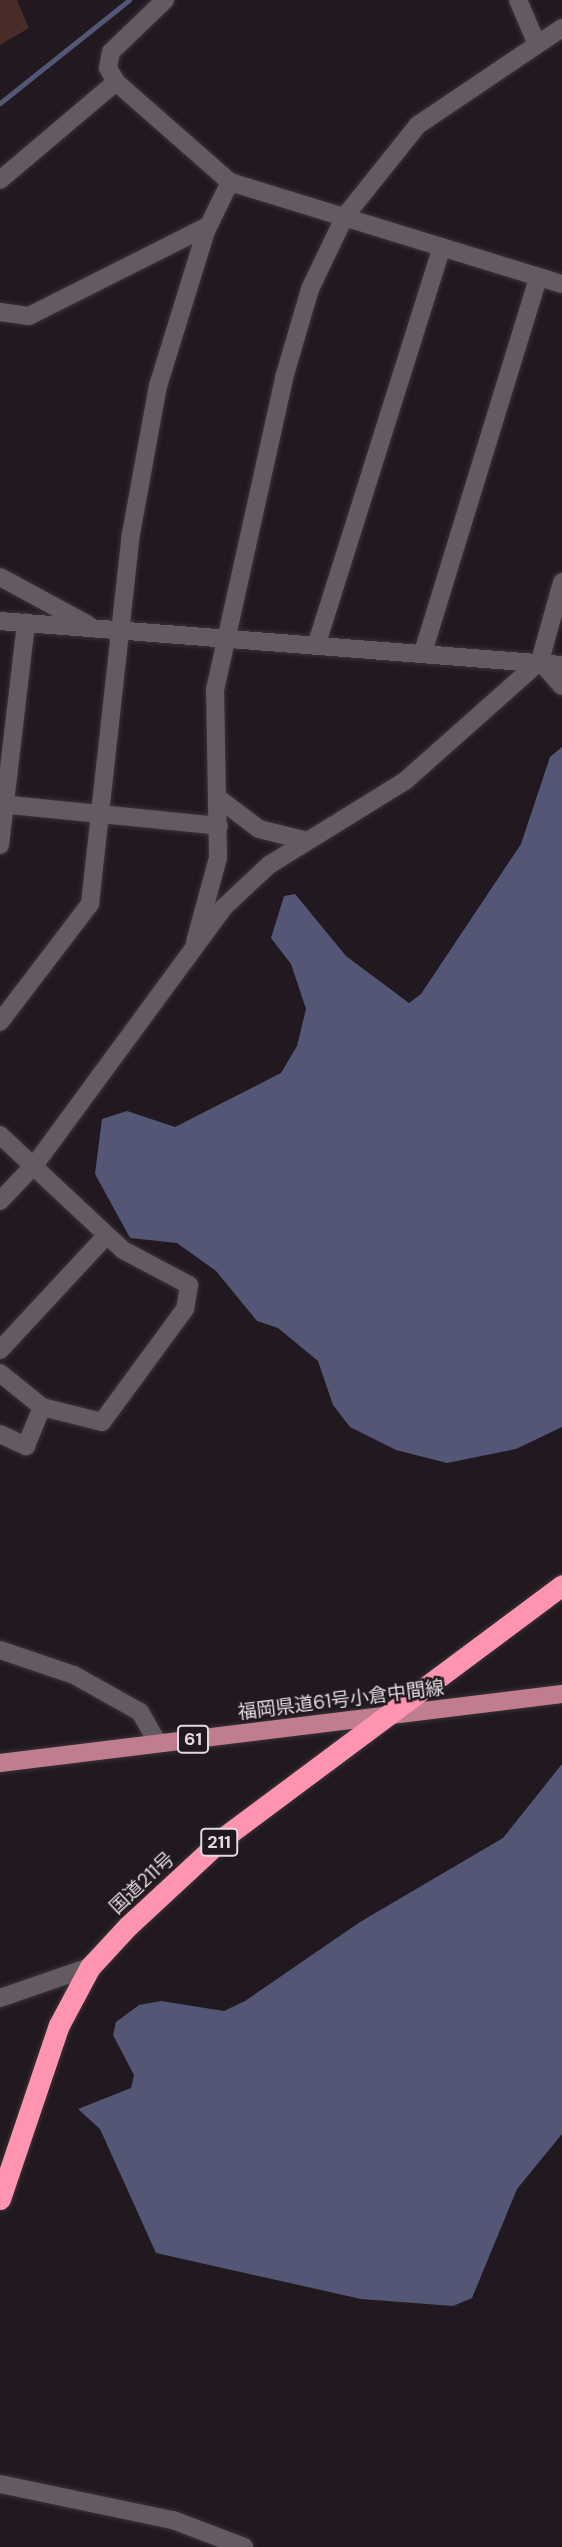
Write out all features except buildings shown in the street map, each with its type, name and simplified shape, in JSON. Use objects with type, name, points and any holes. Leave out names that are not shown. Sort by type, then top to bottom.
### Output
[{"type":"highway","name":"国道211号","points":[[0,2199],[34,2086],[90,1968],[223,1838],[562,1585]]},
{"type":"main road","name":"福岡県道61号小倉中間線","points":[[0,1763],[562,1694]]},
{"type":"street","points":[[165,0],[111,52],[108,68],[116,82],[230,183],[562,284]]},
{"type":"street","points":[[518,0],[536,42]]},
{"type":"street","points":[[195,942],[218,858],[215,690],[284,378],[310,289],[345,216],[418,125],[536,42],[562,28]]},
{"type":"street","points":[[0,180],[116,82]]},
{"type":"street","points":[[0,1022],[90,904],[119,630],[158,386],[208,226],[230,183]]},
{"type":"street","points":[[0,312],[29,316],[208,226]]},
{"type":"street","points":[[317,643],[442,247]]},
{"type":"street","points":[[424,649],[538,278]]},
{"type":"street","points":[[0,577],[100,629]]},
{"type":"street","points":[[0,1201],[36,1163],[195,942],[269,864],[405,781],[540,661],[562,582]]},
{"type":"street","points":[[0,621],[424,649],[562,665]]},
{"type":"street","points":[[0,845],[26,623]]},
{"type":"street","points":[[540,661],[562,686]]},
{"type":"street","points":[[218,798],[259,829],[307,841]]},
{"type":"street","points":[[4,804],[219,826]]},
{"type":"street","points":[[0,1135],[36,1163],[106,1236],[189,1285],[185,1309],[102,1422],[42,1407],[0,1373]]},
{"type":"street","points":[[0,1350],[106,1236]]},
{"type":"street","points":[[0,1434],[26,1446],[42,1407]]},
{"type":"street","points":[[0,1650],[74,1675],[140,1712],[158,1743]]},
{"type":"street","points":[[0,1998],[90,1968]]},
{"type":"street","points":[[0,2484],[162,2517],[244,2547]]},
{"type":"shaded area","points":[[0,0],[17,0],[29,28],[0,45]]},
{"type":"water","points":[[562,747],[562,1427],[516,1449],[447,1463],[396,1450],[350,1427],[333,1405],[318,1361],[278,1328],[257,1321],[216,1271],[177,1243],[130,1238],[95,1174],[102,1119],[127,1111],[175,1127],[281,1073],[297,1046],[306,1009],[291,964],[271,938],[284,896],[295,894],[346,956],[409,1003],[421,994],[521,844],[550,757]]},
{"type":"water","points":[[562,1764],[562,2134],[517,2189],[472,2298],[453,2306],[361,2299],[156,2253],[100,2129],[78,2109],[131,2088],[134,2075],[113,2035],[116,2022],[139,2005],[161,2001],[224,2011],[245,2001],[360,1922],[503,1838]]},
{"type":"waterway","points":[[0,103],[129,0]]}]
